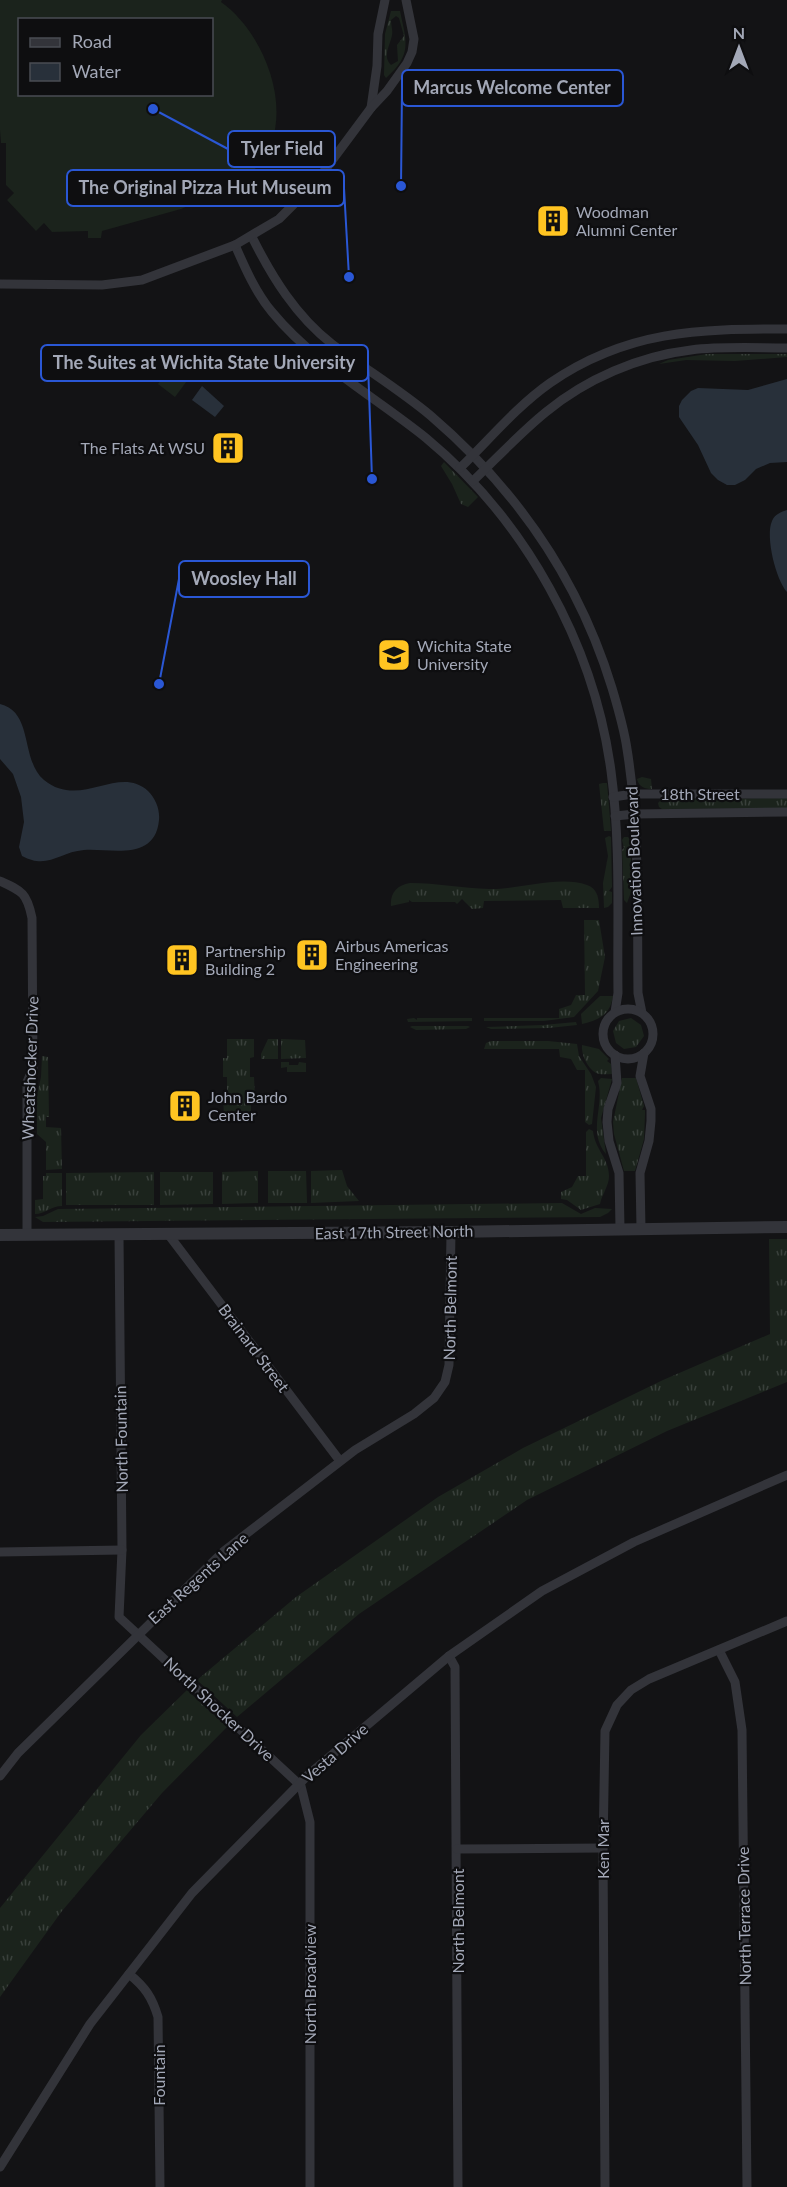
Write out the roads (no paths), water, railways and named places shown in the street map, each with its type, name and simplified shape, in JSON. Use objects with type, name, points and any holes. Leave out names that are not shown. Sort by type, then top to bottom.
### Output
[{"type":"street","points":[[371,108],[377,72],[378,34],[385,0]]},
{"type":"street","points":[[0,284],[102,285],[157,276],[235,245],[279,219],[306,194],[371,108],[387,91],[412,55],[414,39],[406,0]]},
{"type":"street","name":"Innovation Boulevard","points":[[252,237],[273,276],[307,321],[331,344],[429,414],[486,468],[546,543],[589,623],[623,726],[635,814],[638,993],[642,1013],[653,1032],[652,1040],[644,1053],[640,1076],[651,1109],[649,1141],[640,1173],[641,1229]]},
{"type":"street","name":"Innovation Boulevard","points":[[235,245],[257,290],[271,311],[297,339],[397,415],[473,481],[520,542],[546,582],[565,619],[583,663],[599,714],[614,797],[618,993],[615,1012],[606,1022],[603,1033],[605,1044],[615,1055],[617,1083],[608,1109],[607,1122],[609,1141],[620,1173],[620,1229]]},
{"type":"street","points":[[460,468],[524,405],[550,383],[614,350],[683,332],[719,329],[787,329]]},
{"type":"street","points":[[473,481],[562,399],[577,389],[623,368],[664,355],[692,350],[787,348]]},
{"type":"street","name":"18th Street","points":[[614,797],[633,794],[787,794]]},
{"type":"street","name":"18th Street","points":[[615,816],[787,812]]},
{"type":"street","name":"Wheatshocker Drive","points":[[0,881],[20,891],[28,900],[32,918],[33,1068],[27,1082],[27,1235]]},
{"type":"street","points":[[615,1012],[628,1009],[642,1013]]},
{"type":"street","points":[[615,1055],[633,1058],[644,1053]]},
{"type":"street","name":"East 17th Street North","points":[[0,1235],[787,1227]]},
{"type":"street","name":"North Belmont","points":[[445,1382],[450,1365],[451,1232]]},
{"type":"street","name":"North Fountain","points":[[119,1234],[122,1550],[119,1617],[138,1635]]},
{"type":"street","name":"Brainard Street","points":[[168,1234],[340,1461]]},
{"type":"street","name":"East Regents Lane","points":[[0,1776],[18,1753],[224,1551],[340,1461],[414,1414],[434,1398],[445,1382]]},
{"type":"street","name":"Vesta Drive","points":[[0,2166],[90,2024],[192,1893],[298,1784],[450,1656],[543,1592],[634,1542],[787,1475]]},
{"type":"street","points":[[0,1552],[122,1550]]},
{"type":"street","name":"Ken Mar","points":[[605,2187],[603,1848],[605,1731],[617,1705],[632,1690],[649,1679],[787,1621]]},
{"type":"street","name":"North Shocker Drive","points":[[138,1635],[298,1784]]},
{"type":"street","name":"North Terrace Drive","points":[[719,1650],[735,1682],[742,1730],[747,2187]]},
{"type":"street","name":"North Belmont","points":[[450,1656],[455,1667],[458,1849],[458,2187]]},
{"type":"street","name":"North Broadview","points":[[298,1784],[301,1786],[310,1822],[310,2187]]},
{"type":"street","points":[[458,1849],[603,1848]]},
{"type":"street","name":"Fountain","points":[[129,1974],[144,1986],[152,1999],[158,2017],[160,2187]]},
{"type":"water","points":[[787,379],[787,462],[770,463],[756,469],[745,480],[735,485],[727,485],[718,480],[711,473],[698,445],[679,417],[679,406],[682,400],[698,388],[748,390]]},
{"type":"water","points":[[202,386],[224,406],[215,417],[192,400]]},
{"type":"water","points":[[787,510],[787,592],[776,568],[771,547],[770,528],[773,519]]},
{"type":"water","points":[[0,704],[11,709],[18,716],[23,726],[32,761],[44,780],[58,788],[72,791],[124,782],[136,784],[148,791],[155,801],[159,816],[156,833],[149,842],[130,850],[75,851],[46,861],[31,860],[22,856],[19,847],[24,822],[21,797],[13,774],[0,759]]},
{"type":"place","name":"Tyler Field","points":[[153,109]]},
{"type":"place","name":"Marcus Welcome Center","points":[[401,186]]},
{"type":"place","name":"Woodman Alumni Center","points":[[553,221]]},
{"type":"place","name":"The Original Pizza Hut Museum","points":[[349,277]]},
{"type":"place","name":"The Flats At WSU","points":[[228,448]]},
{"type":"place","name":"The Suites at Wichita State University","points":[[372,479]]},
{"type":"place","name":"Wichita State University","points":[[394,655]]},
{"type":"place","name":"Woosley Hall","points":[[159,684]]},
{"type":"place","name":"Airbus Americas Engineering","points":[[312,955]]},
{"type":"place","name":"Partnership Building 2","points":[[182,960]]},
{"type":"place","name":"John Bardo Center","points":[[185,1106]]}]
